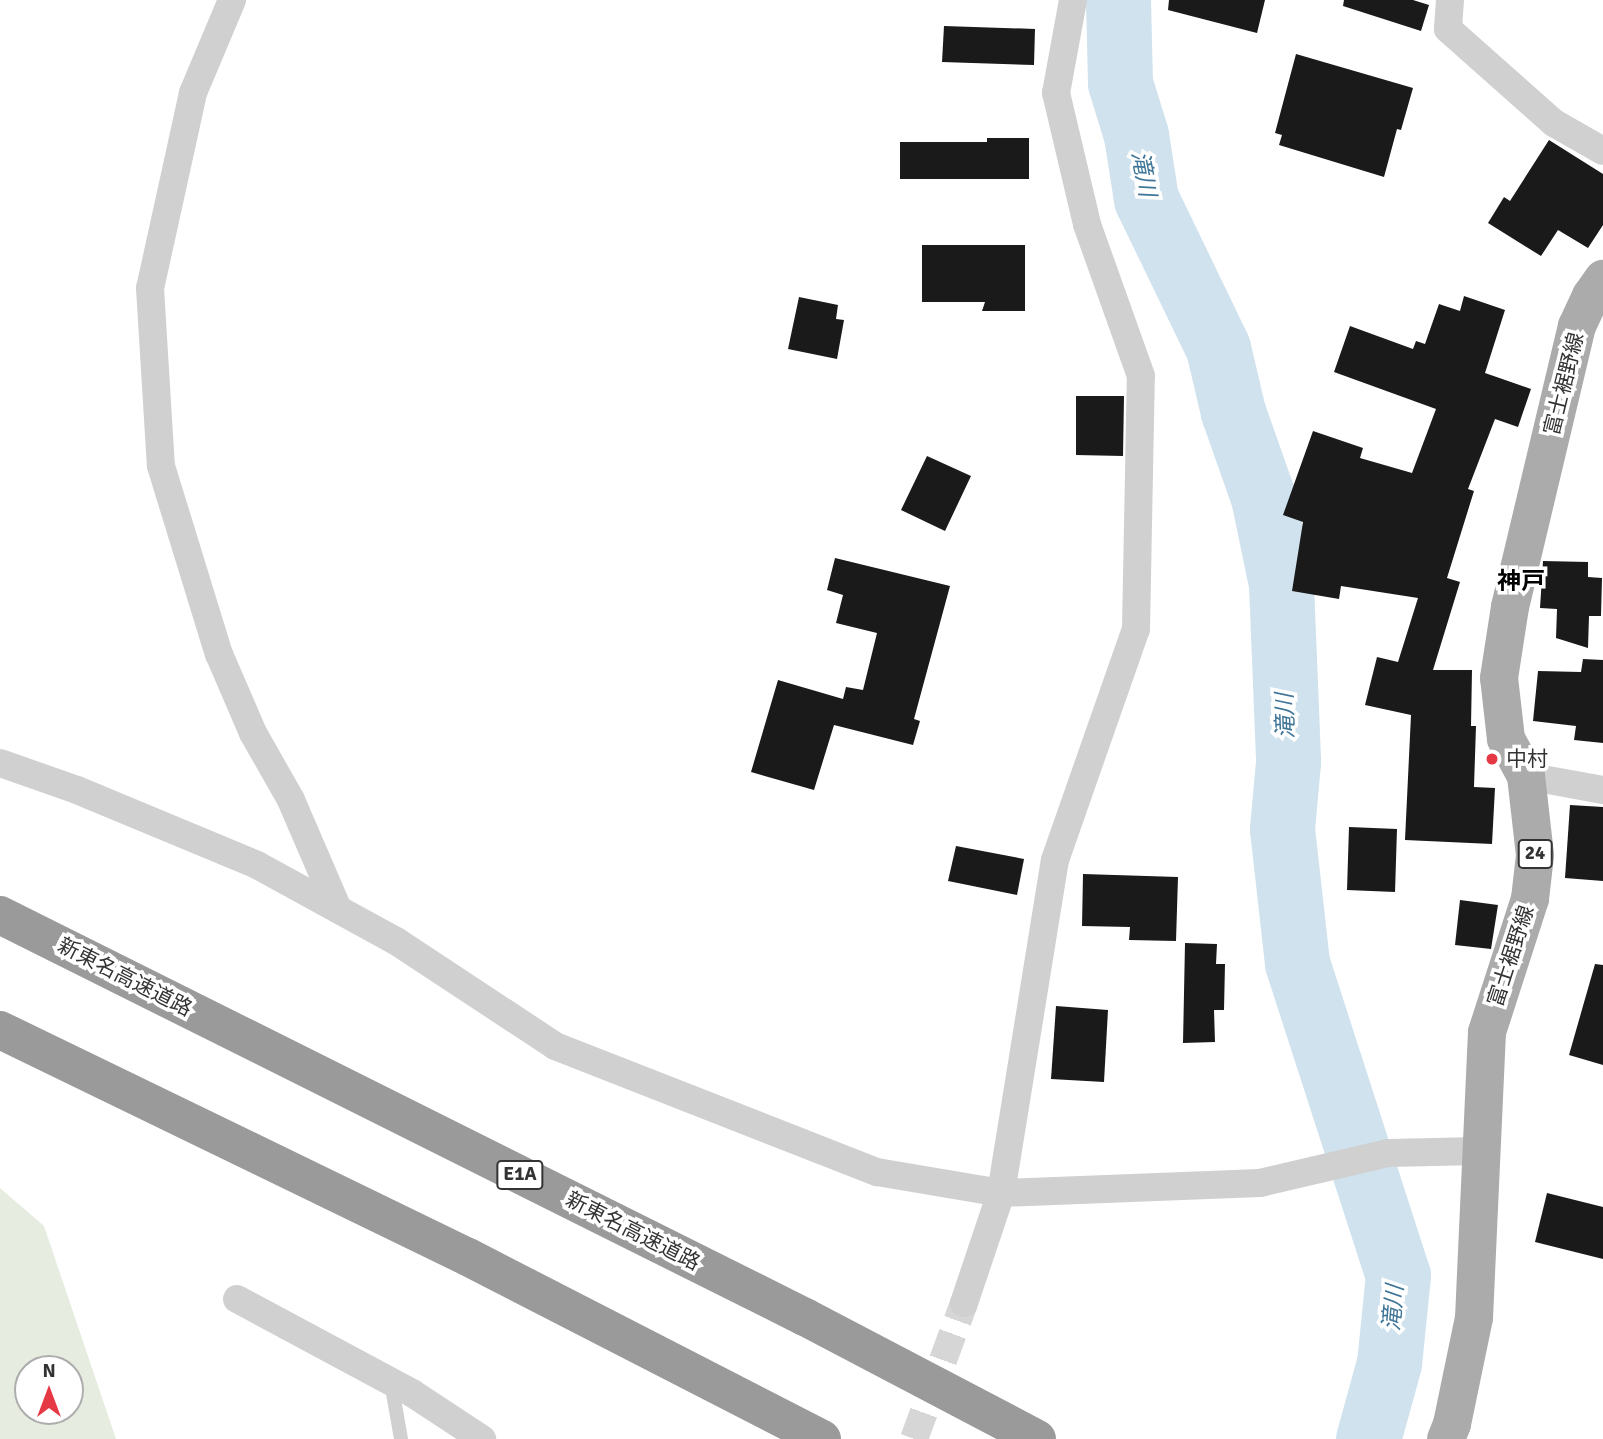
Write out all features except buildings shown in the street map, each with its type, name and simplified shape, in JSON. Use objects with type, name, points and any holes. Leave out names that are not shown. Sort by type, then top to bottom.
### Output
[{"type":"highway","name":"新東名高速道路","points":[[0,915],[806,1317],[1037,1439]]},
{"type":"highway","points":[[0,1030],[468,1256],[822,1439]]},
{"type":"main road","name":"富士裾野線","points":[[1446,1439],[1452,1424],[1474,1318],[1479,1151],[1487,1032],[1530,899],[1535,856],[1526,776],[1506,739],[1499,677],[1510,607],[1577,326],[1591,296],[1603,279]]},
{"type":"street","points":[[232,0],[193,93],[150,288],[161,467],[219,654],[253,733],[291,800],[338,909]]},
{"type":"street","points":[[964,1303],[1002,1193],[1055,860],[1136,629],[1141,376],[1087,223],[1056,93],[1073,0]]},
{"type":"street","points":[[1450,0],[1448,29],[1554,123],[1603,151]]},
{"type":"street","points":[[0,763],[78,790],[257,865],[396,941],[555,1046],[877,1172],[1002,1193],[1260,1183],[1388,1153],[1479,1151]]},
{"type":"street","points":[[1526,776],[1603,790]]},
{"type":"street","points":[[237,1299],[391,1382],[482,1439]]},
{"type":"lane","points":[[391,1382],[401,1439]]},
{"type":"shaded area","points":[[0,1188],[44,1226],[116,1439],[0,1439]]},
{"type":"waterway","name":"滝川","points":[[1118,0],[1120,83],[1136,135],[1146,199],[1218,348],[1233,412],[1263,497],[1281,584],[1288,762],[1282,829],[1297,963],[1398,1275],[1389,1363],[1368,1439]]},
{"type":"tunnel","points":[[914,1439],[964,1303]]},
{"type":"place","name":"中村","points":[[1492,759]]},
{"type":"district","name":"神戸","points":[[1521,582]]}]
